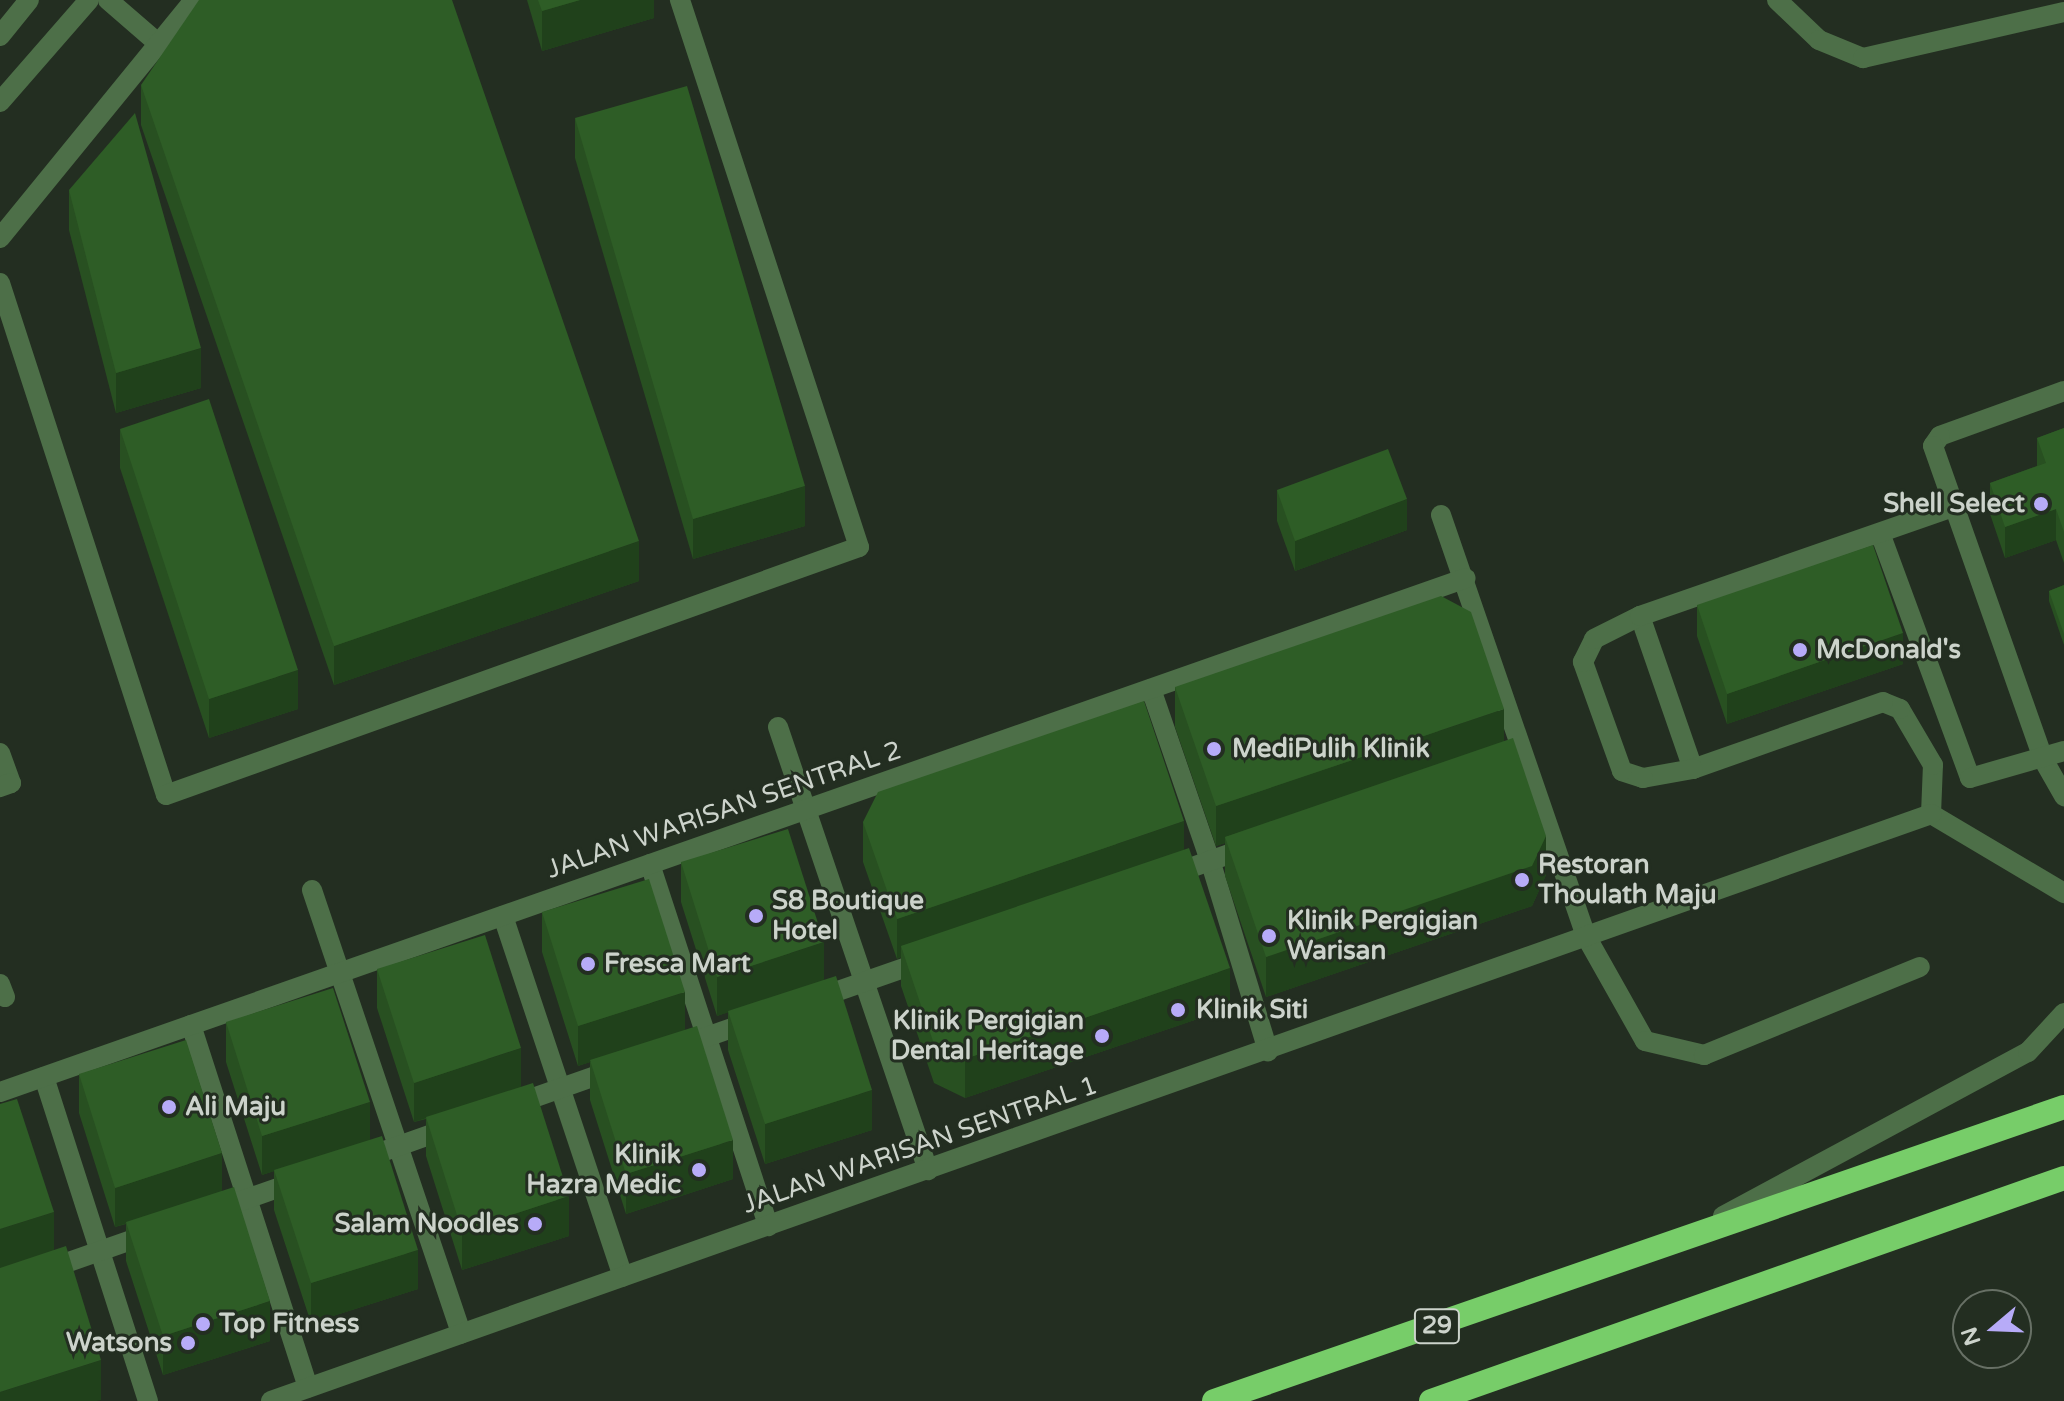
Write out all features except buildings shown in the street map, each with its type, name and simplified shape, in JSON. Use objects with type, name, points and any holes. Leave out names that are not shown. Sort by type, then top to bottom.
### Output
[{"type":"highway","name":"29","points":[[1214,1401],[1660,1251],[2064,1107]]},
{"type":"highway","points":[[1431,1401],[2064,1178]]},
{"type":"street","points":[[0,36],[29,0]]},
{"type":"street","points":[[0,102],[89,0]]},
{"type":"street","points":[[108,0],[160,45]]},
{"type":"street","points":[[0,238],[194,0]]},
{"type":"street","points":[[0,283],[166,795],[859,547],[680,0]]},
{"type":"street","points":[[1777,0],[1819,40],[1863,58],[2064,12]]},
{"type":"street","points":[[2064,391],[1940,436],[1933,446],[1934,459],[1951,508],[2043,759],[2064,796]]},
{"type":"street","points":[[1951,508],[1640,616],[1594,639],[1583,662],[1622,771],[1643,778],[1693,769],[1883,702],[1900,709],[1933,765],[1931,814],[2064,893]]},
{"type":"street","points":[[1441,515],[1466,578],[1587,938],[1645,1041],[1704,1055],[1920,967]]},
{"type":"street","points":[[1880,533],[1970,778]]},
{"type":"street","name":"JALAN WARISAN SENTRAL 2","points":[[0,1092],[1466,578]]},
{"type":"street","points":[[1640,616],[1693,769]]},
{"type":"street","points":[[1151,689],[1210,860],[1268,1051]]},
{"type":"street","points":[[778,727],[928,1170]]},
{"type":"street","points":[[1495,761],[1525,750]]},
{"type":"street","points":[[1933,765],[1970,778],[2064,751]]},
{"type":"street","points":[[0,753],[11,783],[0,787]]},
{"type":"street","name":"JALAN WARISAN SENTRAL 1","points":[[271,1401],[1268,1051],[1931,814]]},
{"type":"street","points":[[1150,882],[1270,839]]},
{"type":"street","points":[[650,864],[768,1226]]},
{"type":"street","points":[[312,890],[461,1334]]},
{"type":"street","points":[[503,916],[623,1277]]},
{"type":"street","points":[[0,1286],[939,956]]},
{"type":"street","points":[[1660,1251],[2028,1052],[2064,1013]]},
{"type":"street","points":[[191,1025],[308,1388]]},
{"type":"street","points":[[44,1077],[97,1251],[148,1401]]},
{"type":"place","name":"Shell Select","points":[[2041,504]]},
{"type":"place","name":"McDonald's","points":[[1800,650]]},
{"type":"place","name":"MediPulih Klinik","points":[[1214,749]]},
{"type":"place","name":"Restoran Thoulath Maju","points":[[1522,880]]},
{"type":"place","name":"S8 Boutique Hotel","points":[[756,916]]},
{"type":"place","name":"Klinik Pergigian Warisan","points":[[1269,936]]},
{"type":"place","name":"Fresca Mart","points":[[588,964]]},
{"type":"place","name":"Klinik Siti","points":[[1178,1010]]},
{"type":"place","name":"Klinik Pergigian Dental Heritage","points":[[1102,1036]]},
{"type":"place","name":"Ali Maju","points":[[169,1107]]},
{"type":"place","name":"Klinik Hazra Medic","points":[[699,1170]]},
{"type":"place","name":"Salam Noodles","points":[[535,1224]]},
{"type":"place","name":"Top Fitness","points":[[203,1324]]},
{"type":"place","name":"Watsons","points":[[188,1343]]}]
